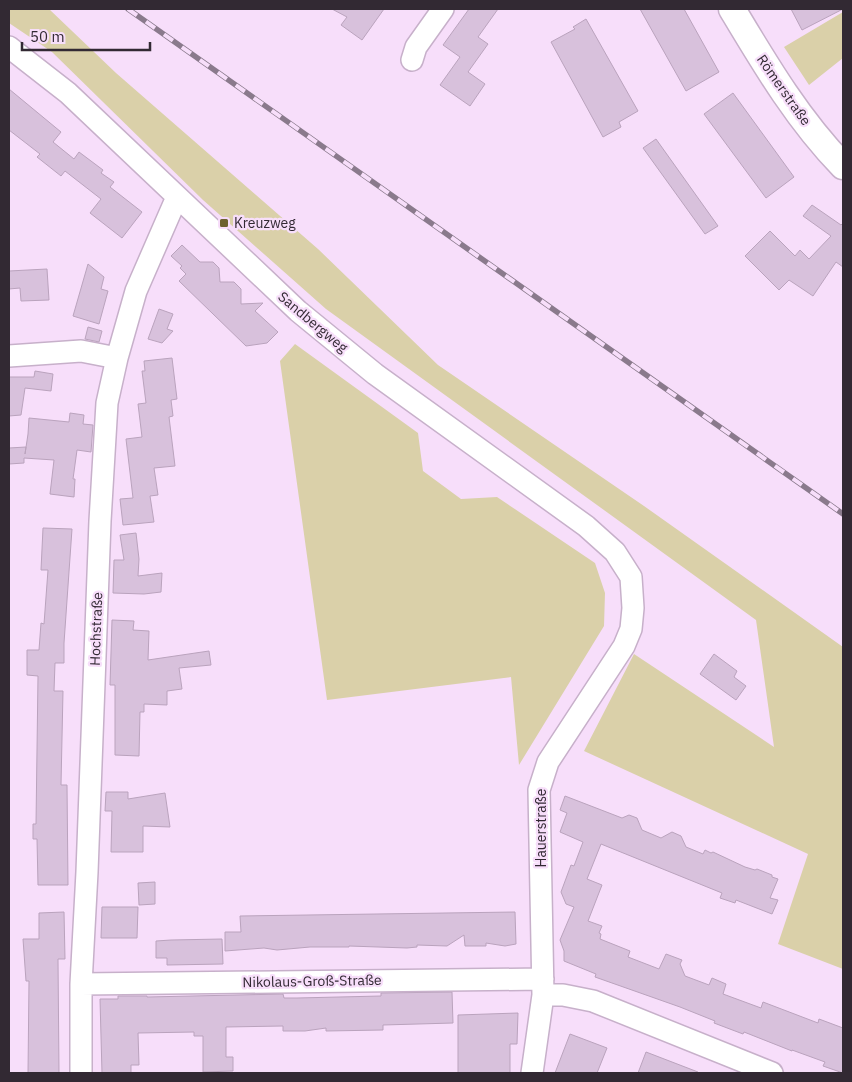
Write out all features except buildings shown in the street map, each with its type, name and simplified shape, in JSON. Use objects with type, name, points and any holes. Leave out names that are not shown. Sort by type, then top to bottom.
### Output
[{"type":"main road","name":"Römerstraße","points":[[732,9],[787,98],[843,166]]},
{"type":"street","points":[[412,60],[416,47],[443,9]]},
{"type":"street","name":"Sandbergweg","points":[[9,46],[68,93],[298,311],[375,374],[586,526],[615,552],[630,577]]},
{"type":"street","name":"Hochstraße","points":[[81,1073],[81,984],[88,872],[100,521],[107,404],[117,358],[136,291],[177,197]]},
{"type":"street","points":[[9,356],[81,351],[117,358]]},
{"type":"street","name":"Hauerstraße","points":[[532,1073],[543,987],[539,790],[548,762],[624,646],[631,629],[633,608],[630,577]]},
{"type":"street","name":"Nikolaus-Groß-Straße","points":[[81,984],[543,987],[563,995],[593,1002],[772,1073]]},
{"type":"shaded area","points":[[9,9],[49,9],[116,73],[318,249],[438,365],[644,506],[843,647],[843,969],[778,944],[808,854],[584,751],[634,654],[774,747],[756,620],[326,309],[203,200],[52,52],[9,23]]},
{"type":"shaded area","points":[[843,12],[843,58],[809,85],[784,47]]},
{"type":"shaded area","points":[[295,344],[418,433],[423,471],[461,499],[497,497],[595,563],[605,593],[604,626],[519,765],[511,677],[327,700],[280,361]]},
{"type":"railway","points":[[128,9],[843,514]]},
{"type":"place","name":"Kreuzweg","points":[[224,223]]}]
